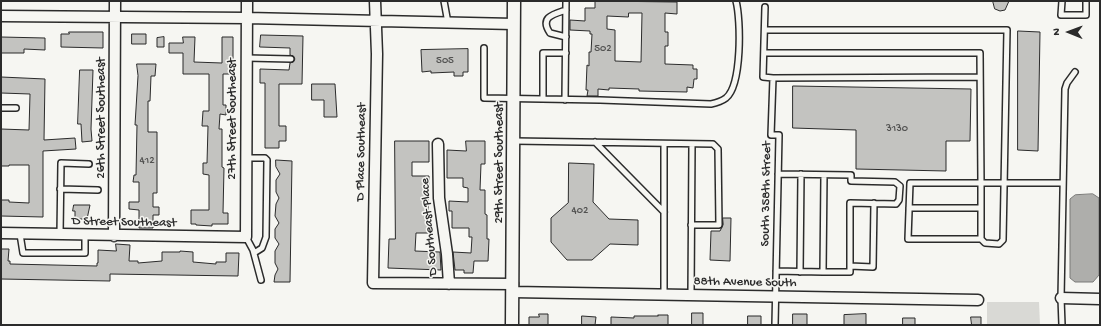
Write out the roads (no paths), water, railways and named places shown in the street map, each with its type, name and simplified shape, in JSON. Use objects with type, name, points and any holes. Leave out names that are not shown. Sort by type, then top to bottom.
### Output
[{"type":"street","name":"26th Street Southeast","points":[[114,236],[115,1]]},
{"type":"street","name":"27th Street Southeast","points":[[246,237],[247,1]]},
{"type":"street","name":"D Place Southeast","points":[[375,1],[377,54],[373,283],[449,284]]},
{"type":"street","name":"29th Street Southeast","points":[[512,325],[514,1]]},
{"type":"street","points":[[1,16],[247,18],[514,24]]},
{"type":"street","name":"D Southeast Place","points":[[438,144],[439,198],[447,254],[449,284]]},
{"type":"street","name":"D Street Southeast","points":[[1,234],[246,237]]},
{"type":"street","points":[[449,284],[513,288]]},
{"type":"street","name":"88th Avenue South","points":[[513,288],[664,295],[978,300]]},
{"type":"street","points":[[1061,298],[1100,299]]},
{"type":"lane","points":[[444,1],[448,23]]},
{"type":"lane","points":[[565,100],[566,1]]},
{"type":"lane","points":[[484,48],[484,98],[711,104],[726,98],[732,88],[737,71],[739,29],[736,1]]},
{"type":"lane","points":[[1062,1],[1061,15],[1086,15],[1086,1]]},
{"type":"lane","points":[[765,6],[763,77],[980,77]]},
{"type":"lane","points":[[566,10],[550,16],[547,19],[546,24],[550,33],[566,37]]},
{"type":"lane","points":[[764,30],[1007,30],[1004,183],[1003,240],[999,244],[985,243],[980,239],[908,239],[910,183],[1004,183],[1063,184]]},
{"type":"lane","points":[[543,99],[543,53],[566,53]]},
{"type":"lane","points":[[764,54],[980,53],[980,239]]},
{"type":"lane","points":[[247,58],[291,59]]},
{"type":"lane","points":[[1062,325],[1061,298],[1065,89],[1067,83],[1075,72]]},
{"type":"lane","name":"South 358th Street","points":[[773,78],[771,135],[779,136],[775,325]]},
{"type":"lane","points":[[1,108],[16,108]]},
{"type":"lane","points":[[514,141],[713,144],[718,149],[719,225],[691,224]]},
{"type":"lane","points":[[595,142],[664,212]]},
{"type":"lane","points":[[664,144],[664,295]]},
{"type":"lane","points":[[691,295],[692,144]]},
{"type":"lane","points":[[246,158],[264,158],[267,160],[266,237],[262,248],[254,254]]},
{"type":"lane","points":[[60,234],[61,163],[90,164]]},
{"type":"lane","points":[[776,272],[850,272],[850,202],[896,204],[899,200],[900,186],[895,182],[851,181],[851,175],[778,174]]},
{"type":"lane","points":[[800,272],[801,174]]},
{"type":"lane","points":[[823,272],[824,175]]},
{"type":"lane","points":[[60,189],[98,190]]},
{"type":"lane","points":[[850,266],[874,267],[874,204]]},
{"type":"lane","points":[[909,208],[981,208]]},
{"type":"lane","points":[[20,234],[24,253],[85,253],[85,235]]},
{"type":"lane","points":[[246,237],[254,254],[261,280]]}]
